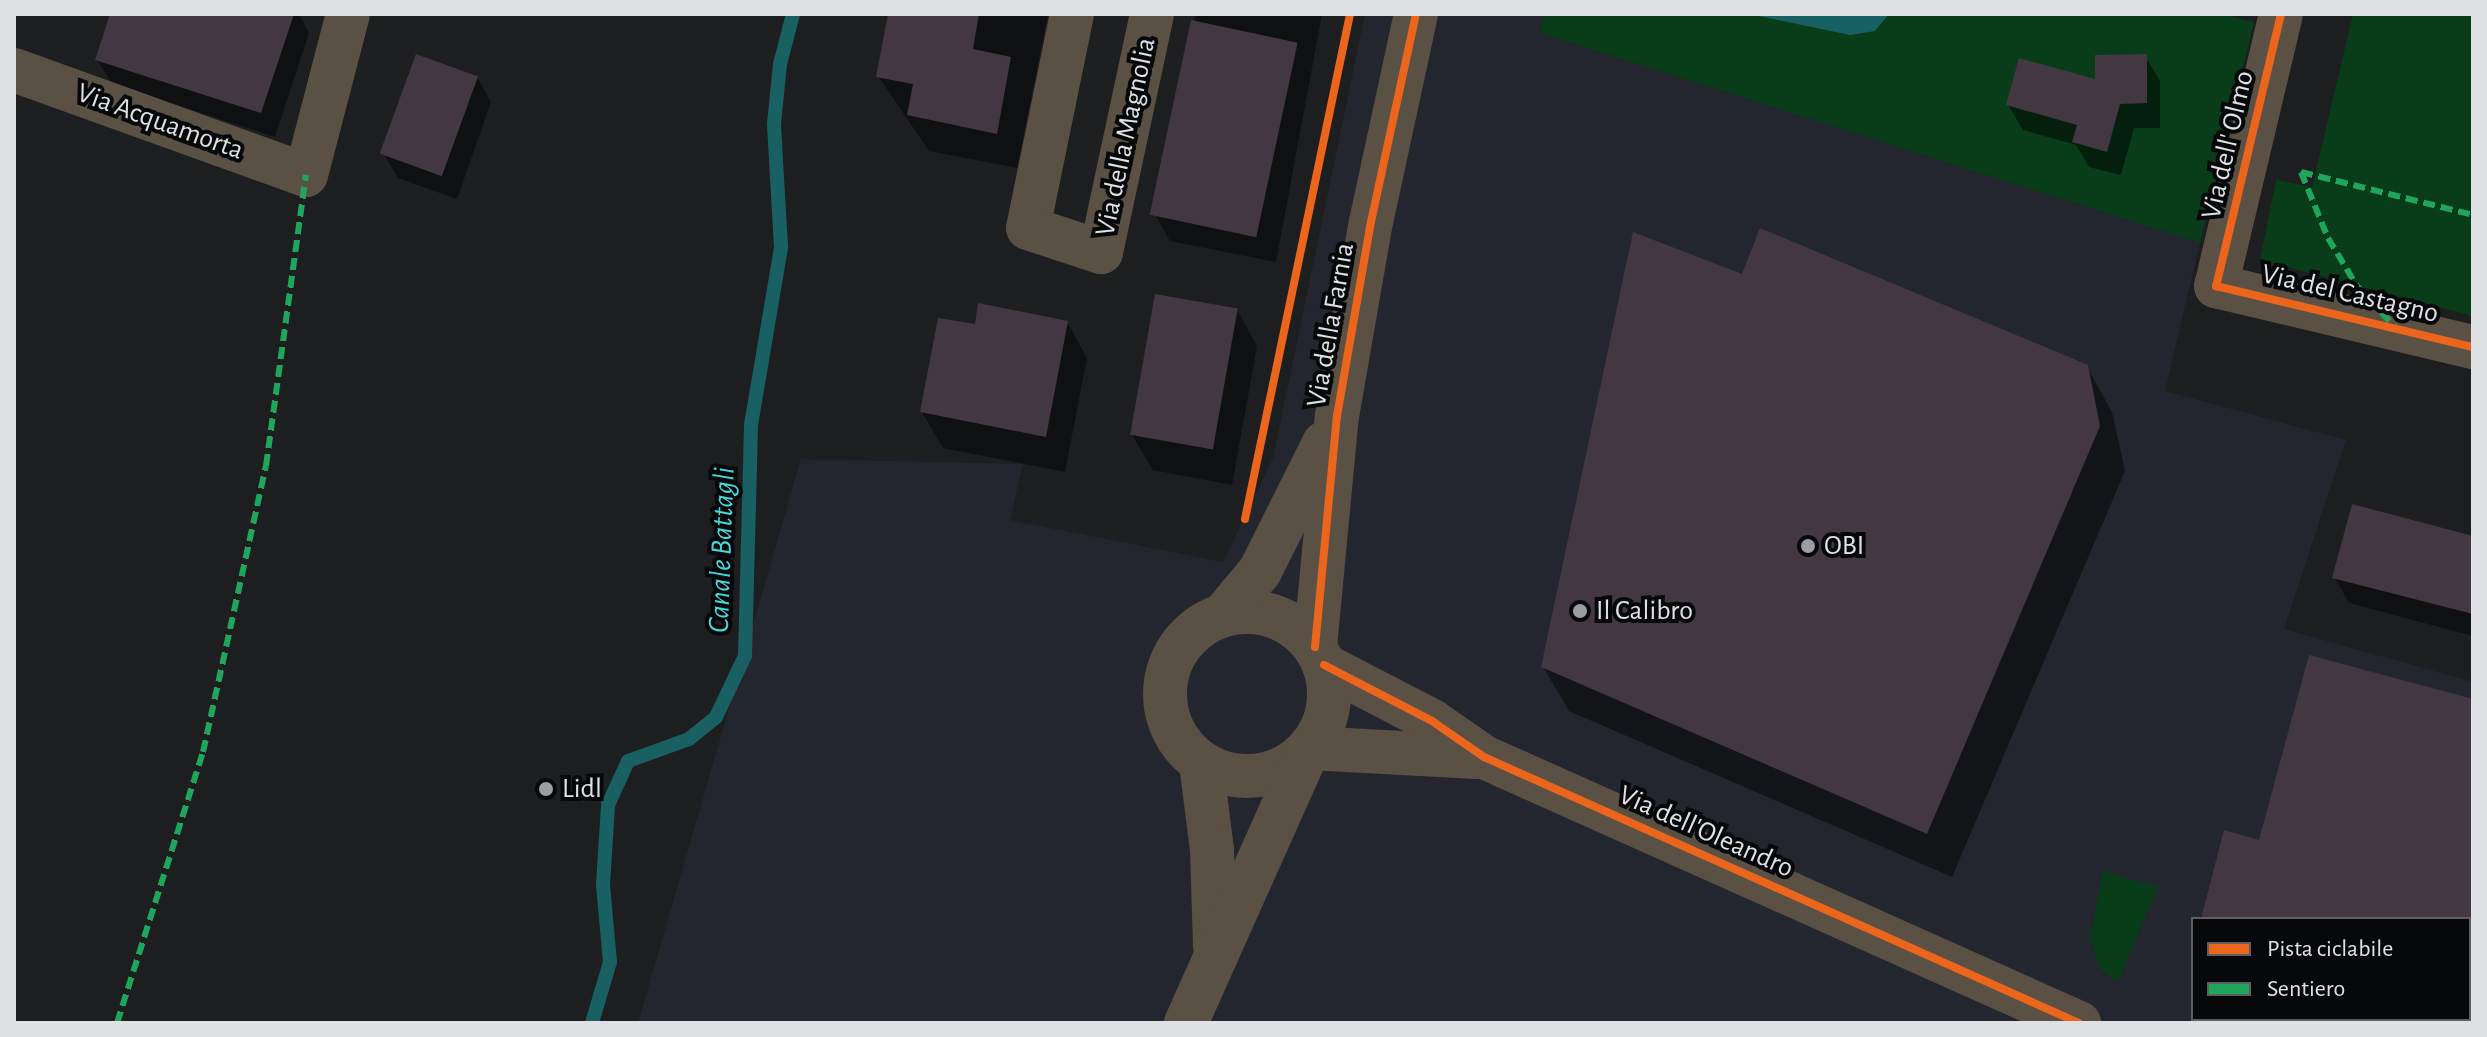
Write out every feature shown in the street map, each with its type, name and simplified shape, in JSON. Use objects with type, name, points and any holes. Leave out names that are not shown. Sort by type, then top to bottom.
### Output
[{"type":"street","name":"Via Acquamorta","points":[[14,70],[306,175],[348,14]]},
{"type":"street","name":"Via della Magnolia","points":[[1072,14],[1028,228],[1101,252],[1152,14]]},
{"type":"street","name":"Via della Farnia","points":[[1186,1023],[1328,708],[1320,656],[1337,416],[1371,222],[1416,14]]},
{"type":"street","name":"Via dell' Olmo","points":[[2216,286],[2281,14]]},
{"type":"street","name":"Via del Castagno","points":[[2216,286],[2473,347]]},
{"type":"street","name":"Via della Farnia","points":[[1215,957],[1212,850],[1201,763],[1170,727],[1165,680],[1185,638],[1224,614],[1260,571],[1337,416]]},
{"type":"street","points":[[1224,614],[1250,610],[1275,616],[1320,656]]},
{"type":"street","name":"Via dell'Oleandro","points":[[1320,656],[1432,721],[1484,757],[2079,1023]]},
{"type":"street","points":[[1201,763],[1246,777],[1270,774],[1309,748]]},
{"type":"street","name":"Via dell'Oleandro","points":[[1309,748],[1425,750],[1484,757]]},
{"type":"shaded area","points":[[1365,14],[1544,14],[1540,33],[2200,243],[2165,391],[2346,440],[2284,629],[2473,682],[2473,1023],[638,1023],[801,459],[1023,464],[1010,520],[1223,562],[1273,458]]},
{"type":"green space","points":[[1544,14],[2221,14],[2254,22],[2200,243],[1540,33]]},
{"type":"green space","points":[[2353,14],[2473,14],[2473,316],[2260,260],[2276,180],[2312,187]]},
{"type":"green space","points":[[2103,871],[2158,887],[2118,982],[2101,970],[2090,938]]},
{"type":"water","points":[[1749,14],[1889,14],[1875,31],[1850,35]]},
{"type":"building","points":[[110,14],[294,14],[261,113],[95,60]]},
{"type":"building","points":[[888,14],[979,14],[973,49],[1011,57],[997,134],[907,115],[913,84],[876,77]]},
{"type":"building","points":[[1191,20],[1298,43],[1256,237],[1150,215]]},
{"type":"building","points":[[416,54],[478,77],[442,176],[380,154]]},
{"type":"building","points":[[2147,54],[2147,103],[2120,104],[2107,152],[2072,142],[2077,125],[2006,105],[2019,58],[2095,79],[2095,55]]},
{"type":"building","name":"OBI","points":[[1760,228],[2088,365],[2100,426],[1927,834],[1541,667],[1633,232],[1742,274]]},
{"type":"building","points":[[1155,294],[1238,309],[1213,449],[1130,435]]},
{"type":"building","points":[[978,303],[1068,321],[1046,437],[920,412],[938,318],[975,324]]},
{"type":"building","points":[[2352,504],[2473,536],[2473,614],[2332,578]]},
{"type":"building","points":[[2309,655],[2473,699],[2473,919],[2202,917],[2224,830],[2259,840]]},
{"type":"waterway","name":"Canale Battagli","points":[[592,1023],[610,962],[603,885],[608,805],[628,761],[689,739],[716,717],[745,656],[751,425],[781,247],[774,124],[780,64],[793,14]]},
{"type":"marked path","points":[[2301,172],[2328,238],[2357,286],[2395,327]]},
{"type":"marked path","points":[[2301,172],[2473,215]]},
{"type":"marked path","points":[[117,1023],[203,752],[266,466],[306,175]]},
{"type":"cycle path","points":[[1245,519],[1350,14]]},
{"type":"cycle path","points":[[1315,647],[1337,416],[1371,222],[1416,14]]},
{"type":"cycle path","points":[[2281,14],[2216,286],[2473,347]]},
{"type":"cycle path","points":[[1324,665],[1432,721],[1484,757],[2079,1023]]},
{"type":"place","name":"OBI","points":[[1808,546]]},
{"type":"place","name":"Il Calibro","points":[[1580,611]]},
{"type":"place","name":"Lidl","points":[[546,789]]}]
